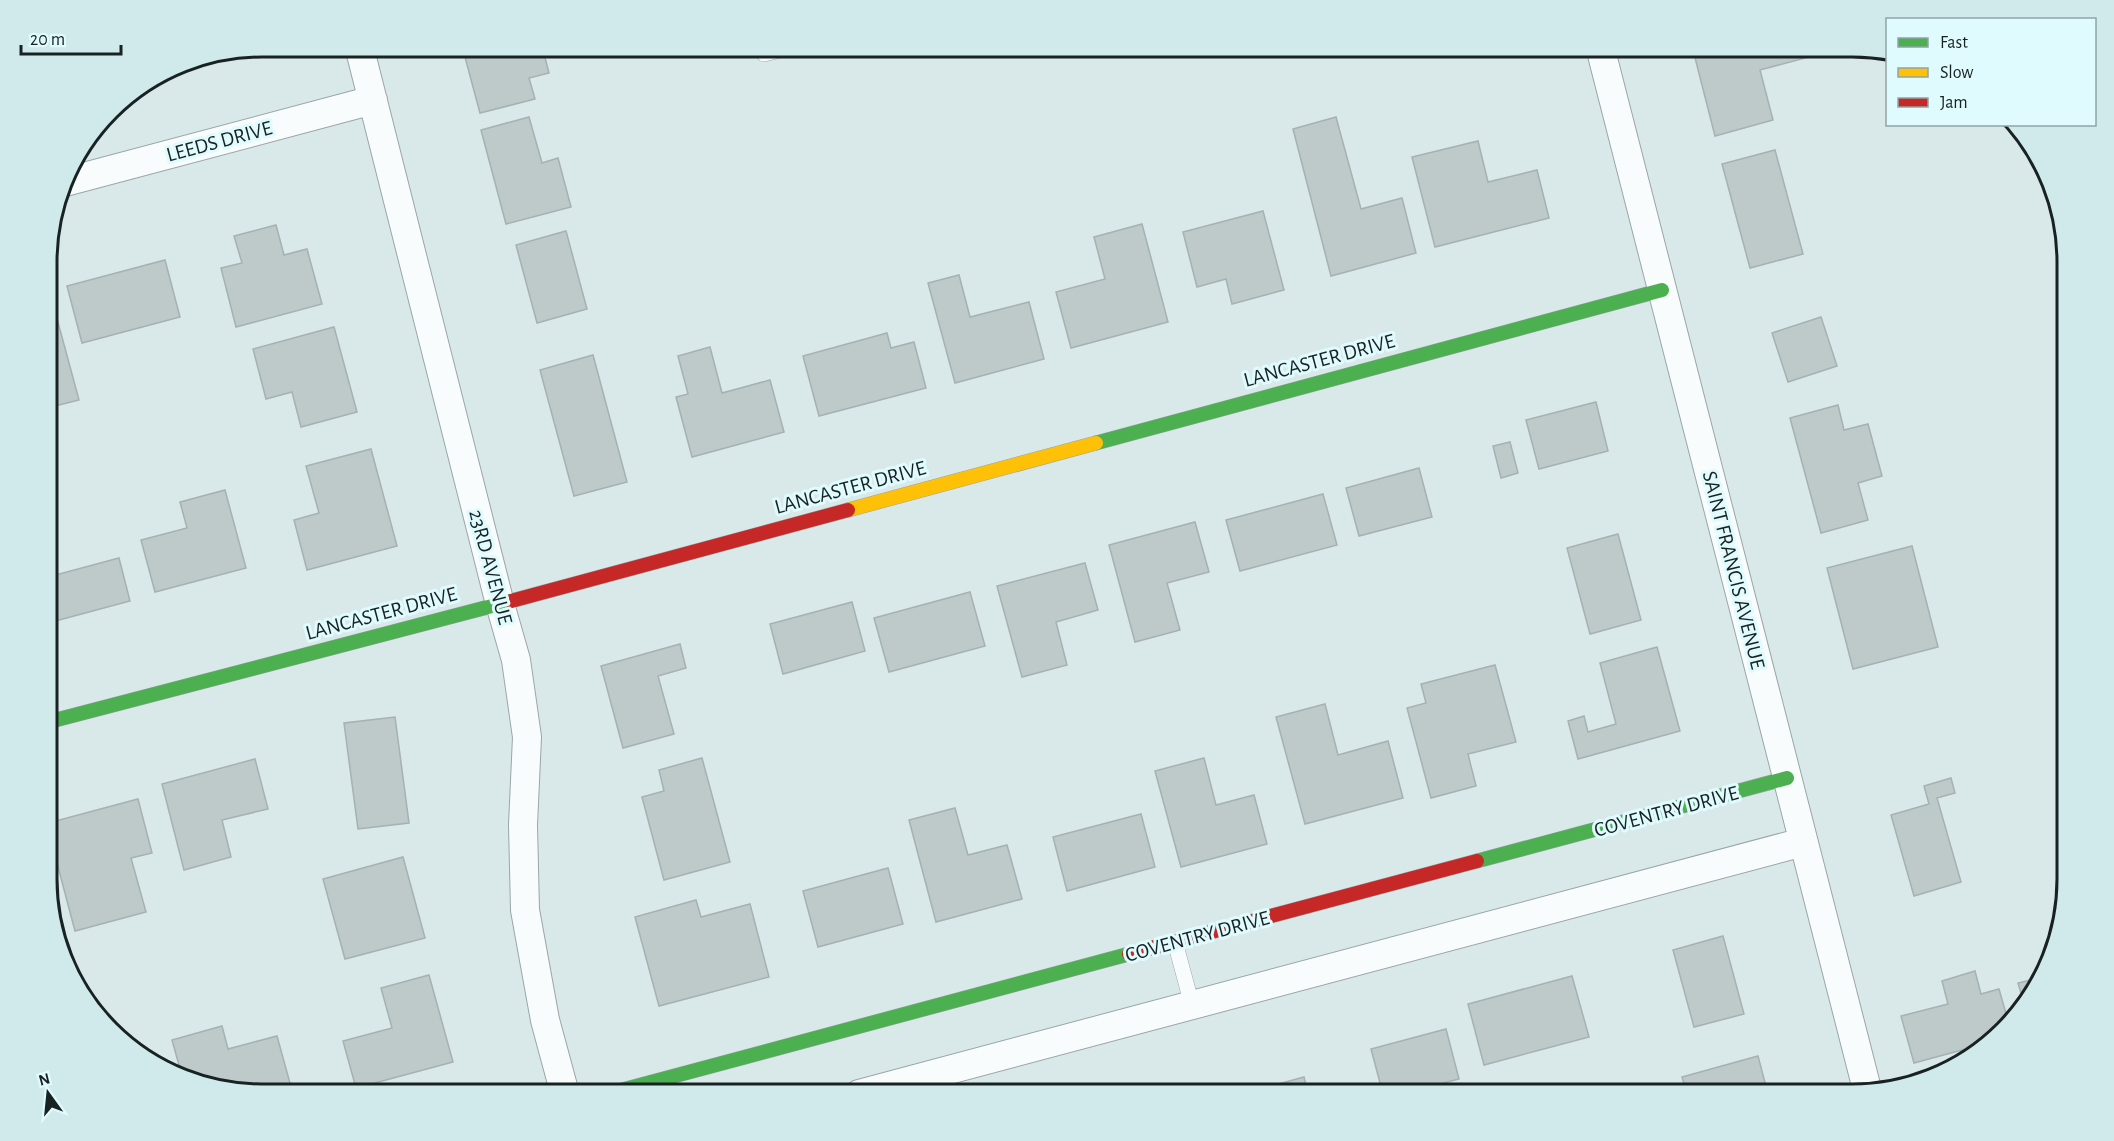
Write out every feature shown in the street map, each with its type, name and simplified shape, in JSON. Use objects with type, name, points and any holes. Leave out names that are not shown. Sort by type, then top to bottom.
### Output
[{"type":"street","name":"23RD AVENUE","points":[[362,57],[516,660],[526,737],[522,825],[525,910],[545,1020],[562,1084]]},
{"type":"street","name":"SAINT FRANCIS AVENUE","points":[[1603,57],[1866,1084]]},
{"type":"street","name":"LEEDS DRIVE","points":[[75,179],[373,100]]},
{"type":"street","name":"LANCASTER DRIVE","points":[[57,720],[500,604],[1662,290]]},
{"type":"street","name":"COVENTRY DRIVE","points":[[644,1084],[1787,778]]},
{"type":"street","points":[[896,1084],[1803,842]]},
{"type":"lane","points":[[1175,942],[1192,1005]]},
{"type":"building","points":[[465,57],[545,57],[549,73],[529,78],[535,99],[480,113]]},
{"type":"building","points":[[1695,57],[1809,57],[1760,70],[1773,120],[1715,136]]},
{"type":"building","points":[[529,117],[542,163],[558,158],[571,207],[506,224],[481,130]]},
{"type":"building","points":[[1336,117],[1361,209],[1402,198],[1416,253],[1331,276],[1293,129]]},
{"type":"building","points":[[1478,141],[1488,182],[1537,170],[1549,218],[1435,247],[1412,157]]},
{"type":"building","points":[[1775,150],[1803,254],[1750,268],[1722,164]]},
{"type":"building","points":[[1263,211],[1284,290],[1232,304],[1226,279],[1197,287],[1183,232]]},
{"type":"building","points":[[1142,224],[1168,322],[1071,348],[1056,292],[1105,279],[1094,237]]},
{"type":"building","points":[[276,225],[284,255],[307,249],[322,304],[236,327],[221,268],[242,263],[234,236]]},
{"type":"building","points":[[566,231],[587,309],[537,323],[516,245]]},
{"type":"building","points":[[165,260],[180,317],[82,343],[67,286]]},
{"type":"building","points":[[959,275],[970,317],[1029,302],[1044,359],[955,383],[928,283]]},
{"type":"building","points":[[1821,317],[1837,366],[1788,382],[1772,333]]},
{"type":"building","points":[[57,319],[79,400],[57,406]]},
{"type":"building","points":[[334,327],[357,412],[301,427],[292,392],[266,399],[253,349]]},
{"type":"building","points":[[887,333],[891,348],[914,342],[926,388],[819,416],[803,356]]},
{"type":"building","points":[[710,347],[722,393],[770,380],[784,432],[692,457],[676,397],[688,394],[678,356]]},
{"type":"building","points":[[593,355],[627,482],[574,496],[540,370]]},
{"type":"building","points":[[1596,402],[1608,451],[1539,469],[1526,420]]},
{"type":"building","points":[[1838,405],[1844,430],[1868,424],[1882,476],[1858,483],[1868,520],[1821,533],[1790,418]]},
{"type":"building","points":[[1510,442],[1518,473],[1501,478],[1493,446]]},
{"type":"building","points":[[371,449],[397,546],[307,570],[294,520],[319,513],[306,466]]},
{"type":"building","points":[[1419,468],[1432,517],[1359,536],[1346,488]]},
{"type":"building","points":[[225,490],[246,568],[155,592],[141,540],[187,528],[180,502]]},
{"type":"building","points":[[1323,494],[1337,545],[1240,571],[1226,520]]},
{"type":"building","points":[[1195,522],[1209,572],[1167,583],[1180,630],[1135,642],[1109,545]]},
{"type":"building","points":[[1618,534],[1641,620],[1590,634],[1567,548]]},
{"type":"building","points":[[1912,546],[1938,647],[1853,669],[1827,568]]},
{"type":"building","points":[[119,558],[130,601],[57,621],[57,575]]},
{"type":"building","points":[[1085,563],[1098,610],[1056,622],[1067,665],[1022,677],[997,586]]},
{"type":"building","points":[[970,592],[985,646],[889,672],[874,618]]},
{"type":"building","points":[[852,602],[865,651],[783,674],[770,624]]},
{"type":"building","points":[[680,644],[686,668],[658,676],[674,734],[623,748],[601,666]]},
{"type":"building","points":[[1657,647],[1680,731],[1578,759],[1568,721],[1584,716],[1588,732],[1616,724],[1600,663]]},
{"type":"building","points":[[1495,665],[1516,742],[1468,754],[1476,786],[1431,798],[1407,708],[1426,703],[1421,684]]},
{"type":"building","points":[[1325,704],[1338,755],[1388,741],[1403,798],[1305,824],[1276,717]]},
{"type":"building","points":[[395,717],[409,823],[358,829],[344,723]]},
{"type":"building","points":[[702,758],[730,862],[664,880],[642,797],[664,791],[659,770]]},
{"type":"building","points":[[1204,758],[1216,805],[1254,795],[1267,844],[1181,867],[1155,771]]},
{"type":"building","points":[[255,759],[268,809],[222,820],[231,857],[184,870],[162,784]]},
{"type":"building","points":[[1951,778],[1955,793],[1937,798],[1961,882],[1914,896],[1891,815],[1929,804],[1924,786]]},
{"type":"building","points":[[138,799],[152,853],[131,858],[146,912],[75,931],[57,863],[57,821]]},
{"type":"building","points":[[955,808],[968,855],[1007,845],[1022,899],[936,922],[909,820]]},
{"type":"building","points":[[1141,814],[1155,867],[1067,891],[1053,837]]},
{"type":"building","points":[[403,857],[425,938],[345,959],[323,879]]},
{"type":"building","points":[[888,868],[903,924],[818,947],[803,891]]},
{"type":"building","points":[[696,900],[701,917],[750,904],[769,977],[659,1006],[635,917]]},
{"type":"building","points":[[1723,936],[1744,1014],[1694,1027],[1673,950]]},
{"type":"building","points":[[1975,971],[1981,994],[1999,989],[2006,1014],[1966,1049],[1914,1063],[1901,1016],[1948,1004],[1942,981]]},
{"type":"building","points":[[429,975],[453,1062],[371,1084],[355,1084],[343,1041],[392,1028],[381,988]]},
{"type":"building","points":[[1572,976],[1589,1037],[1484,1065],[1468,1004]]},
{"type":"building","points":[[2029,980],[2021,994],[2018,983]]},
{"type":"building","points":[[222,1026],[228,1049],[277,1036],[290,1084],[236,1082],[209,1077],[184,1068],[179,1066],[172,1040]]},
{"type":"building","points":[[1446,1029],[1459,1079],[1440,1084],[1380,1084],[1371,1049]]},
{"type":"building","points":[[1758,1056],[1765,1084],[1684,1084],[1682,1077]]},
{"type":"building","points":[[1304,1077],[1306,1084],[1278,1084]]},
{"type":"traffic: fast","points":[[1096,443],[1662,290]]},
{"type":"traffic: fast","points":[[57,720],[511,601]]},
{"type":"traffic: fast","points":[[1477,861],[1787,778]]},
{"type":"traffic: fast","points":[[644,1084],[1129,954]]},
{"type":"traffic: slow","points":[[848,510],[1096,443]]},
{"type":"traffic: jam","points":[[511,601],[848,510]]},
{"type":"traffic: jam","points":[[1129,954],[1477,861]]}]
